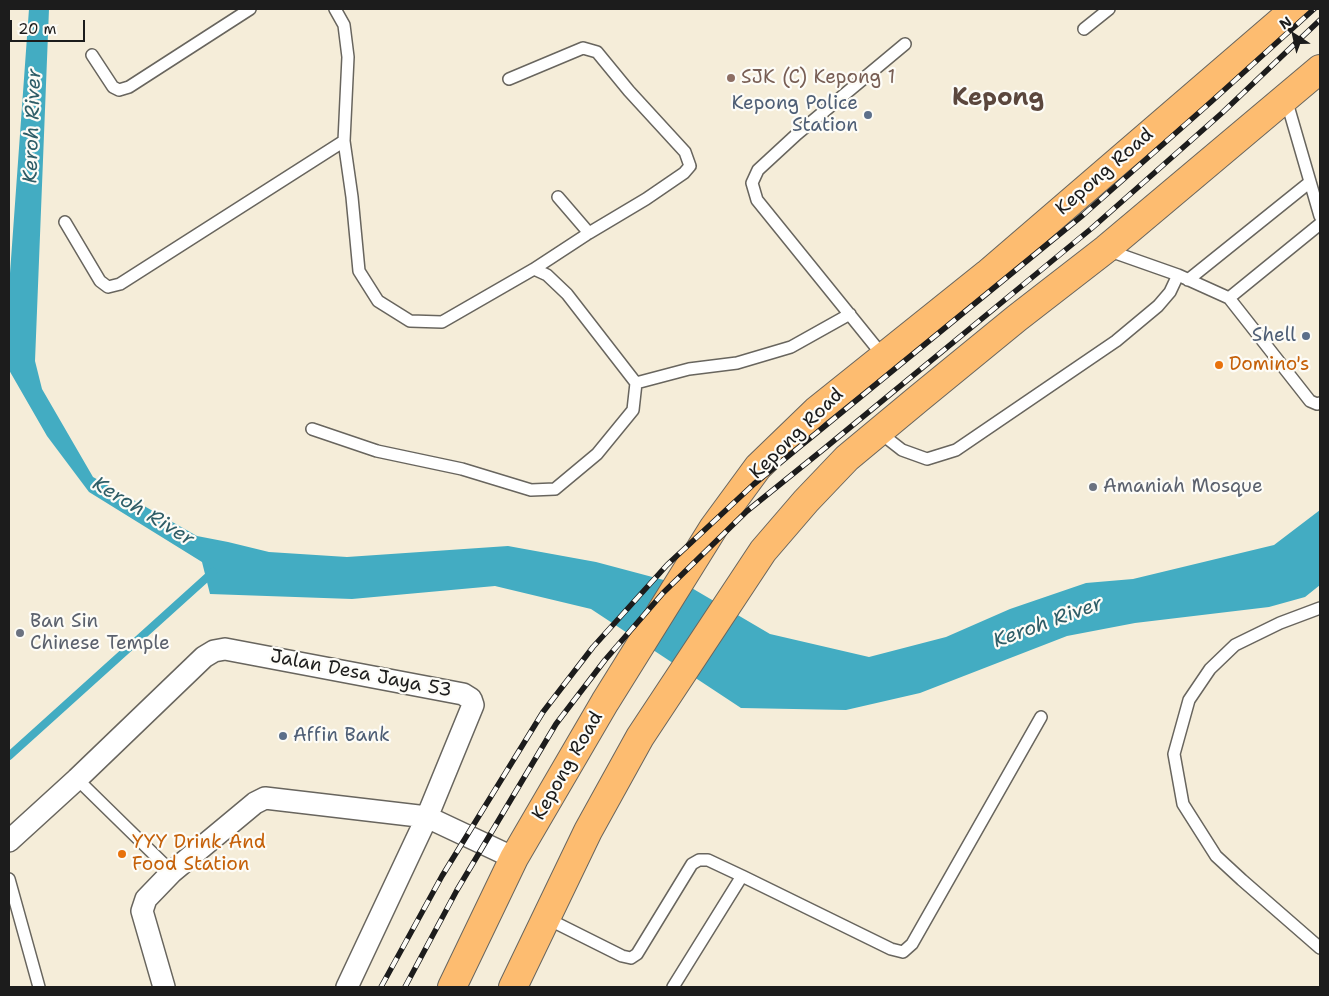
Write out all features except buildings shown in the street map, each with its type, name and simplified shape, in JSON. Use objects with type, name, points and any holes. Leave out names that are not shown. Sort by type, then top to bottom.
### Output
[{"type":"main road","name":"Kepong Road","points":[[452,987],[514,858],[605,702],[714,527],[758,467],[816,411],[986,274],[1295,9]]},
{"type":"main road","points":[[517,984],[588,831],[640,737],[763,551],[806,501],[847,458],[1017,318],[1106,249],[1320,69]]},
{"type":"street","name":"Jalan Desa Jaya 53","points":[[9,841],[78,779],[204,657],[214,651],[225,649],[463,694],[471,699],[473,705],[427,817],[347,987]]},
{"type":"street","points":[[164,987],[142,911],[146,899],[172,872],[254,803],[265,798],[427,817],[514,858]]},
{"type":"lane","points":[[92,55],[113,87],[119,90],[128,88],[250,9]]},
{"type":"lane","points":[[335,9],[344,25],[348,57],[344,140],[352,196],[359,271],[378,301],[410,321],[442,322],[646,199],[690,166],[685,152],[629,91],[597,52],[582,48],[509,79]]},
{"type":"lane","points":[[1084,29],[1109,9]]},
{"type":"lane","points":[[884,357],[756,200],[752,183],[758,170],[797,134],[905,44]]},
{"type":"lane","points":[[1286,99],[1320,211]]},
{"type":"lane","points":[[65,222],[100,281],[108,287],[120,284],[344,140]]},
{"type":"lane","points":[[879,432],[902,450],[927,459],[956,450],[1116,341],[1158,306],[1183,278],[1310,182]]},
{"type":"lane","points":[[558,198],[589,232]]},
{"type":"lane","points":[[1229,298],[1320,224]]},
{"type":"lane","points":[[1106,249],[1183,278],[1229,298],[1310,401],[1317,404],[1320,403]]},
{"type":"lane","points":[[312,429],[377,451],[462,469],[531,490],[554,489],[597,454],[633,410],[636,383],[567,294],[547,275],[534,268]]},
{"type":"lane","points":[[636,383],[689,369],[738,363],[790,347],[850,314]]},
{"type":"lane","points":[[1320,608],[1280,623],[1236,645],[1210,669],[1189,700],[1174,754],[1183,804],[1216,856],[1320,948]]},
{"type":"lane","points":[[546,918],[622,956],[631,958],[638,954],[692,864],[699,860],[708,860],[891,949],[903,952],[912,944],[1040,717]]},
{"type":"lane","points":[[78,779],[172,872]]},
{"type":"lane","points":[[673,987],[742,876]]},
{"type":"lane","points":[[9,879],[39,987]]},
{"type":"water","name":"Keroh River","points":[[29,9],[49,9],[35,361],[42,389],[93,477],[197,536],[269,552],[347,557],[508,546],[596,562],[690,587],[770,634],[869,657],[946,637],[1010,609],[1086,583],[1133,579],[1274,545],[1320,510],[1320,585],[1305,597],[1269,607],[1135,623],[1067,636],[920,693],[846,710],[741,708],[591,609],[495,586],[352,599],[210,594],[202,562],[89,492],[47,436],[9,370],[9,287]]},
{"type":"waterway","points":[[9,756],[213,572]]},
{"type":"railway","points":[[381,987],[442,876],[543,712],[593,647],[667,565],[754,484],[1083,215],[1314,9]]},
{"type":"railway","points":[[405,987],[457,890],[556,724],[605,660],[663,593],[747,511],[1092,228],[1222,113],[1320,20]]},
{"type":"place","name":"SJK (C) Kepong 1","points":[[731,78]]},
{"type":"place","name":"Kepong Police Station","points":[[868,115]]},
{"type":"place","name":"Shell","points":[[1306,336]]},
{"type":"place","name":"Domino's","points":[[1219,365]]},
{"type":"place","name":"Amaniah Mosque","points":[[1093,487]]},
{"type":"place","name":"Ban Sin Chinese Temple","points":[[20,633]]},
{"type":"place","name":"Affin Bank","points":[[283,736]]},
{"type":"place","name":"YYY Drink And Food Station","points":[[122,854]]},
{"type":"district","name":"Kepong","points":[[998,99]]}]
